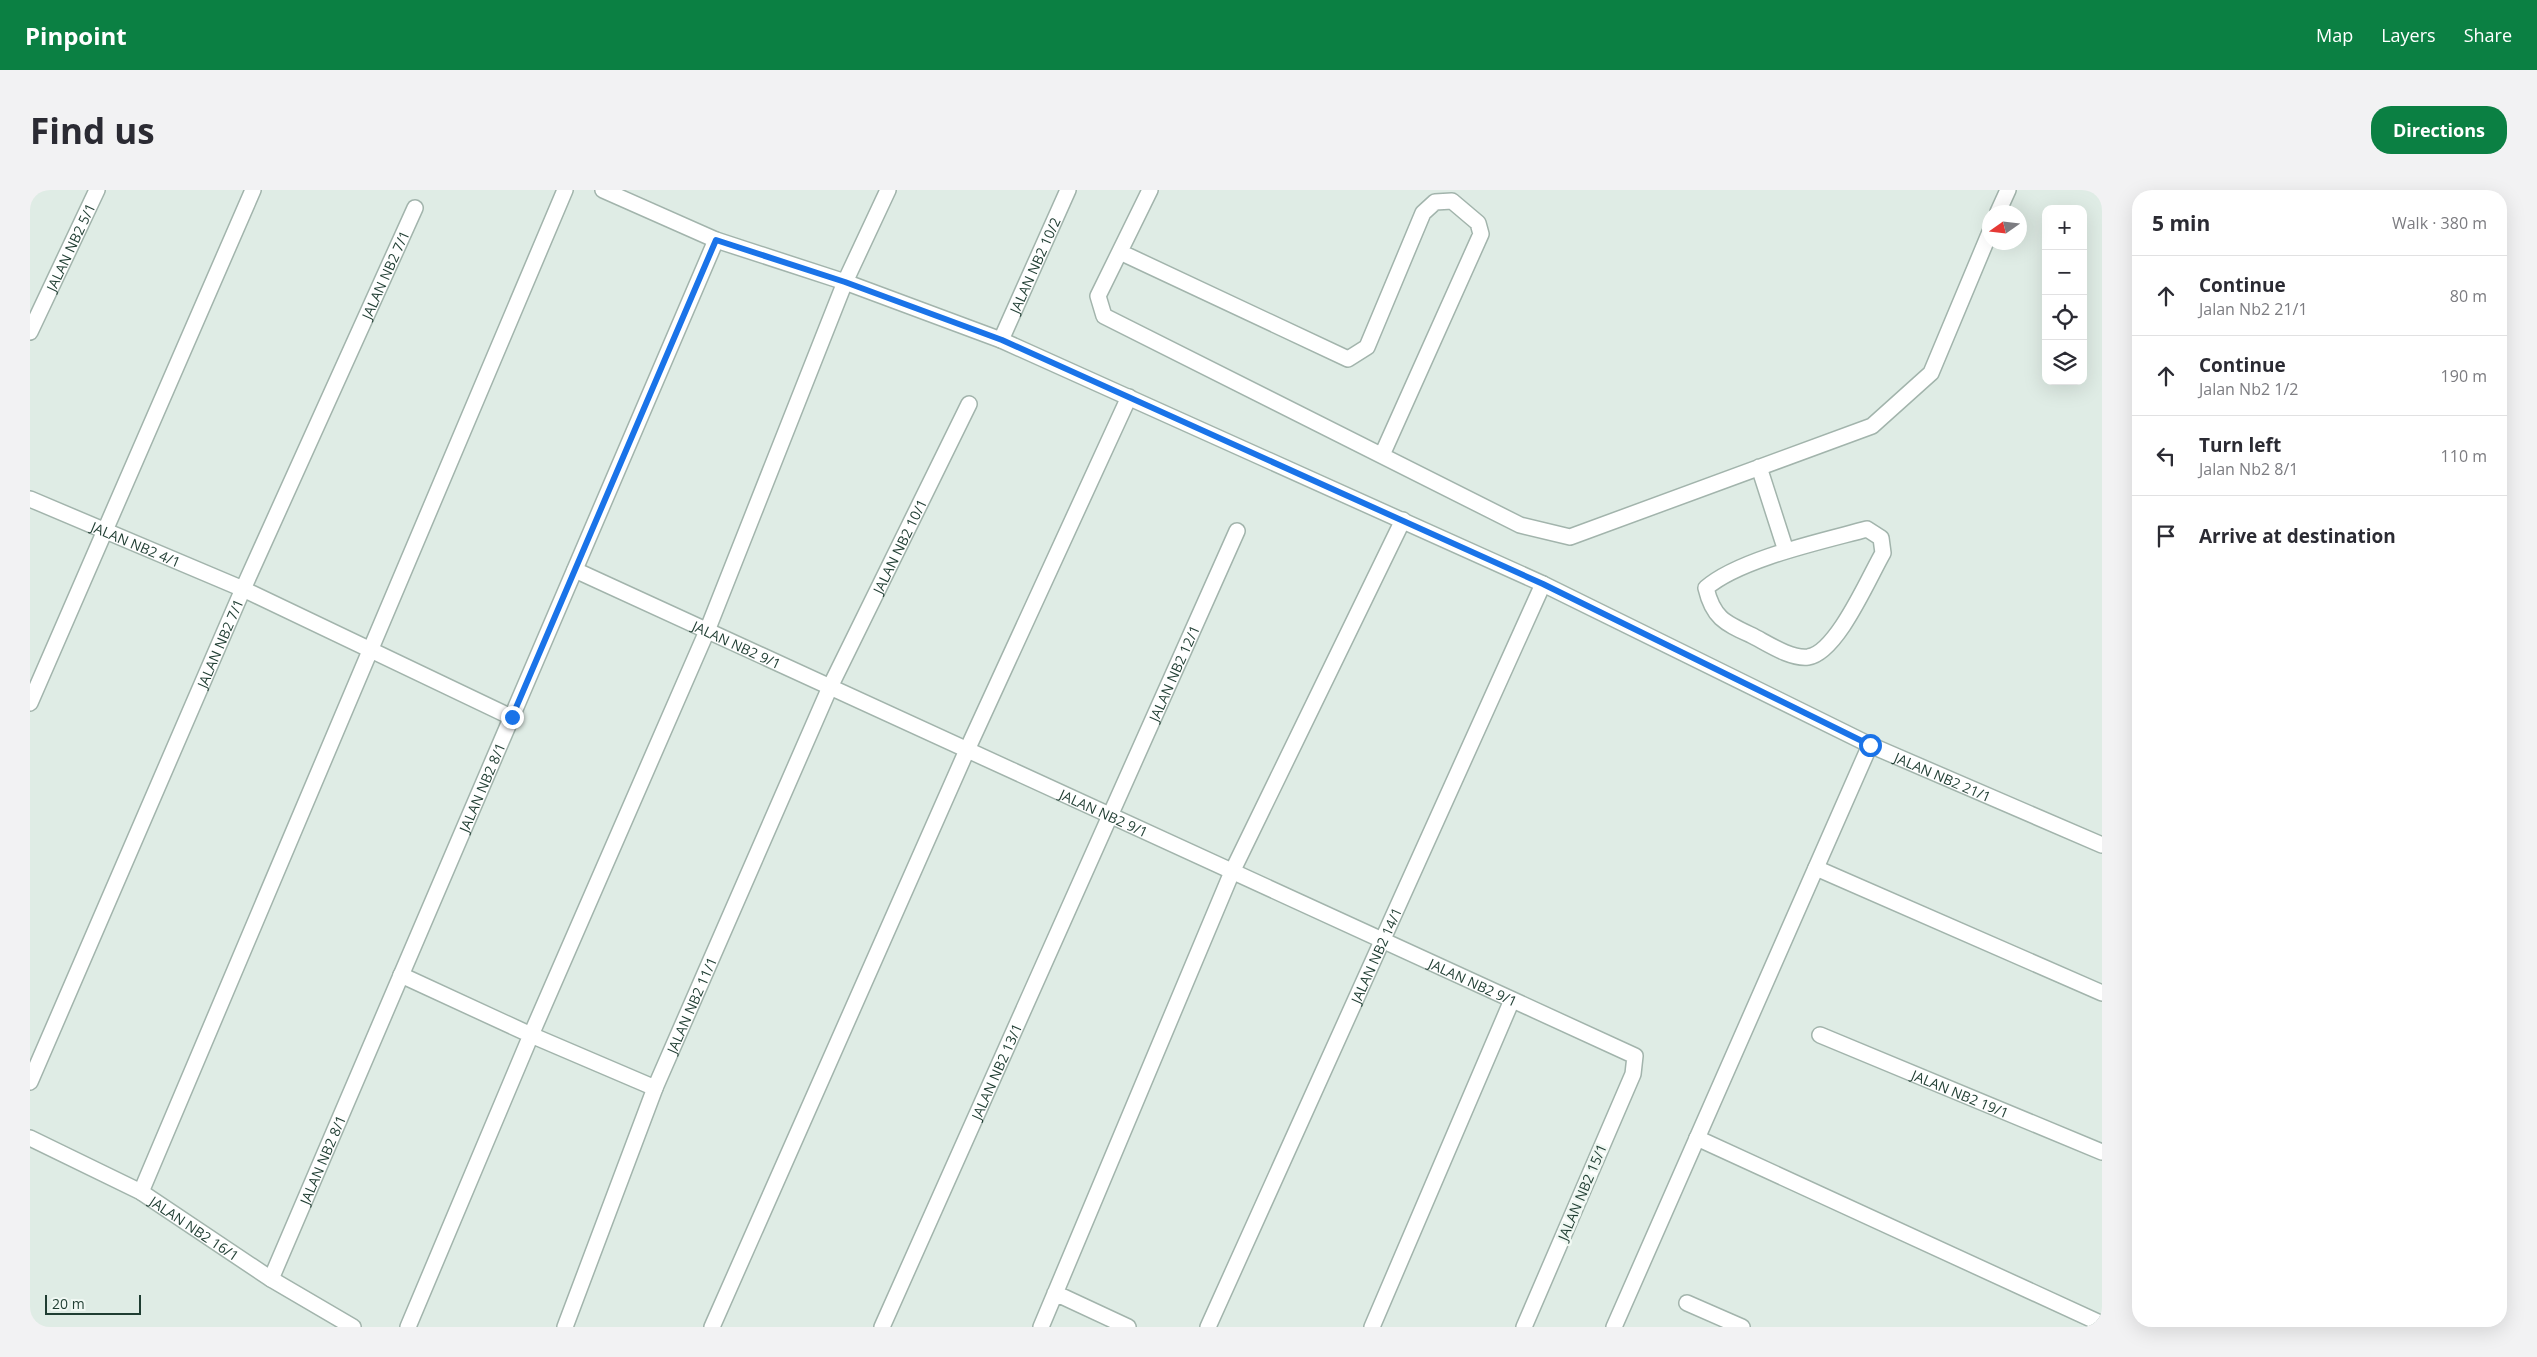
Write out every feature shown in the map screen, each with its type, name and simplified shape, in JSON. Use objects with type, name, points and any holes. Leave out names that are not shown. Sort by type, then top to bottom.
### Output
[{"type":"street","name":"JALAN NB2 5/1","points":[[30,332],[97,190]]},
{"type":"street","points":[[30,703],[254,190]]},
{"type":"street","points":[[141,1192],[565,190]]},
{"type":"street","name":"JALAN NB2 21/1","points":[[603,190],[716,240],[845,282],[1002,340],[1543,584],[1870,745],[2102,845]]},
{"type":"street","points":[[408,1327],[531,1035],[707,631],[845,282],[888,190]]},
{"type":"street","name":"JALAN NB2 10/2","points":[[1002,340],[1068,190]]},
{"type":"street","points":[[1150,190],[1098,296],[1104,316],[1520,526],[1570,537],[1872,426],[1930,373],[1982,250]]},
{"type":"street","points":[[2001,205],[2008,190]]},
{"type":"street","points":[[1120,252],[1348,359],[1367,347],[1423,213],[1435,202],[1452,201],[1478,223],[1481,234],[1382,455]]},
{"type":"street","name":"JALAN NB2 7/1","points":[[30,1082],[242,589],[414,208]]},
{"type":"street","name":"JALAN NB2 8/1","points":[[271,1280],[716,240]]},
{"type":"street","points":[[712,1327],[967,750],[1129,397]]},
{"type":"street","name":"JALAN NB2 10/1","points":[[830,687],[969,404]]},
{"type":"street","points":[[1759,467],[1786,551]]},
{"type":"street","name":"JALAN NB2 4/1","points":[[30,499],[242,589],[512,717]]},
{"type":"street","points":[[1041,1327],[1232,872],[1402,520]]},
{"type":"street","points":[[1866,529],[1881,538],[1883,553],[1838,633],[1826,648],[1809,657],[1792,654],[1723,622],[1710,604],[1706,588],[1718,578],[1786,551],[1866,529]]},
{"type":"street","name":"JALAN NB2 12/1","points":[[1111,816],[1237,531]]},
{"type":"street","name":"JALAN NB2 9/1","points":[[575,570],[1635,1056]]},
{"type":"street","name":"JALAN NB2 14/1","points":[[1208,1327],[1543,584]]},
{"type":"street","name":"JALAN NB2 11/1","points":[[565,1327],[655,1088],[830,687]]},
{"type":"street","points":[[1614,1327],[1870,745]]},
{"type":"street","name":"JALAN NB2 13/1","points":[[882,1327],[1111,816]]},
{"type":"street","points":[[1816,868],[2102,993]]},
{"type":"street","points":[[401,975],[531,1035],[655,1088]]},
{"type":"street","points":[[1372,1327],[1512,1000]]},
{"type":"street","name":"JALAN NB2 19/1","points":[[1820,1035],[2102,1152]]},
{"type":"street","name":"JALAN NB2 15/1","points":[[1524,1327],[1633,1074],[1635,1056]]},
{"type":"street","name":"JALAN NB2 16/1","points":[[30,1138],[141,1192],[271,1280],[353,1327]]},
{"type":"street","points":[[1697,1138],[2102,1324]]},
{"type":"street","points":[[1055,1293],[1128,1327]]},
{"type":"street","points":[[1687,1303],[1742,1327]]},
{"type":"route","points":[[512,717],[716,240],[845,282],[1002,340],[1543,584],[1870,745]]}]
